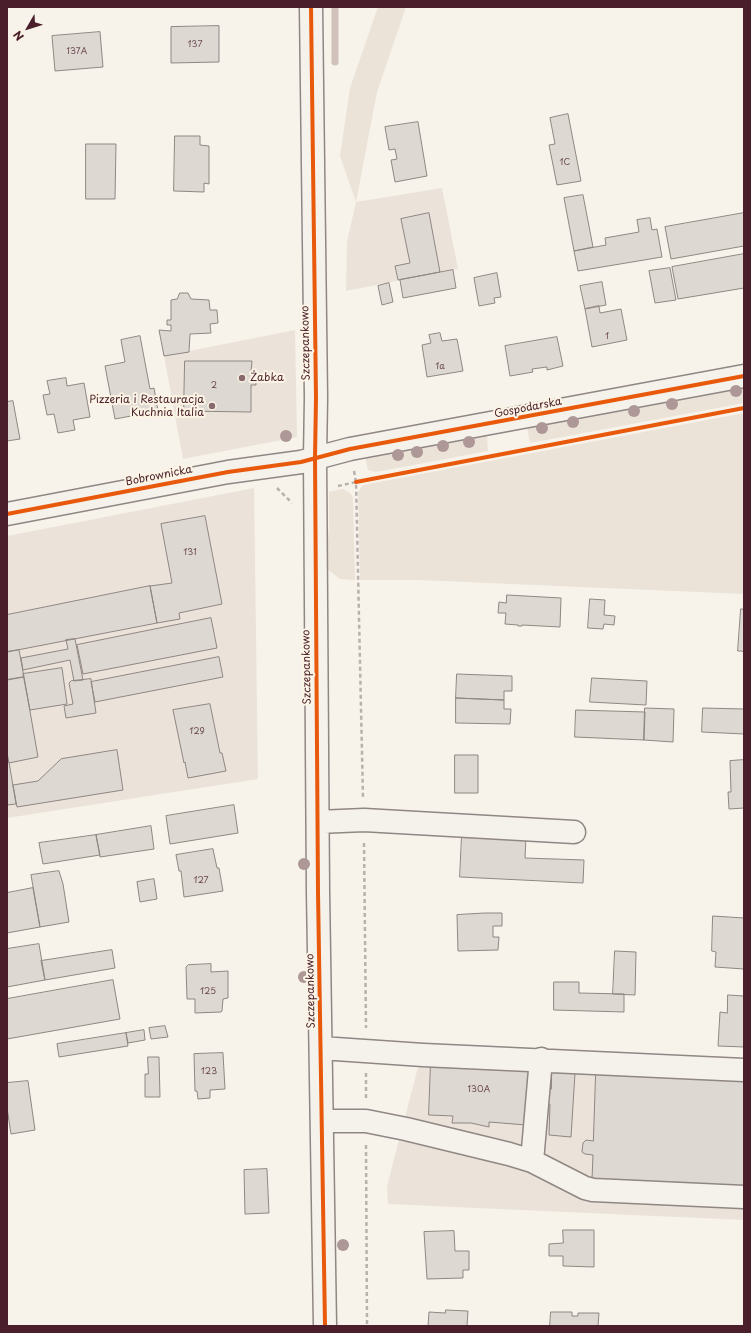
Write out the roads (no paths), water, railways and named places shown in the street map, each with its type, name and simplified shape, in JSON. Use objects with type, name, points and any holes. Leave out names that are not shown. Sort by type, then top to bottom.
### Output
[{"type":"street","name":"Szczepankowo","points":[[311,7],[316,398],[315,458],[318,822],[325,1326]]},
{"type":"street","name":"Gospodarska","points":[[315,458],[350,450],[744,376]]},
{"type":"street","name":"Bobrownicka","points":[[7,514],[228,472],[302,462],[315,458]]},
{"type":"street","points":[[318,822],[364,820],[574,832]]},
{"type":"street","points":[[321,1048],[744,1070]]},
{"type":"street","points":[[532,1161],[541,1059]]},
{"type":"street","points":[[322,1121],[366,1121],[509,1154],[532,1161],[585,1188],[593,1190],[744,1197]]},
{"type":"waterway","points":[[335,7],[335,62]]},
{"type":"place","name":"Żabka","points":[[242,378]]},
{"type":"place","name":"Pizzeria i Restauracja Kuchnia Italia","points":[[212,406]]}]
